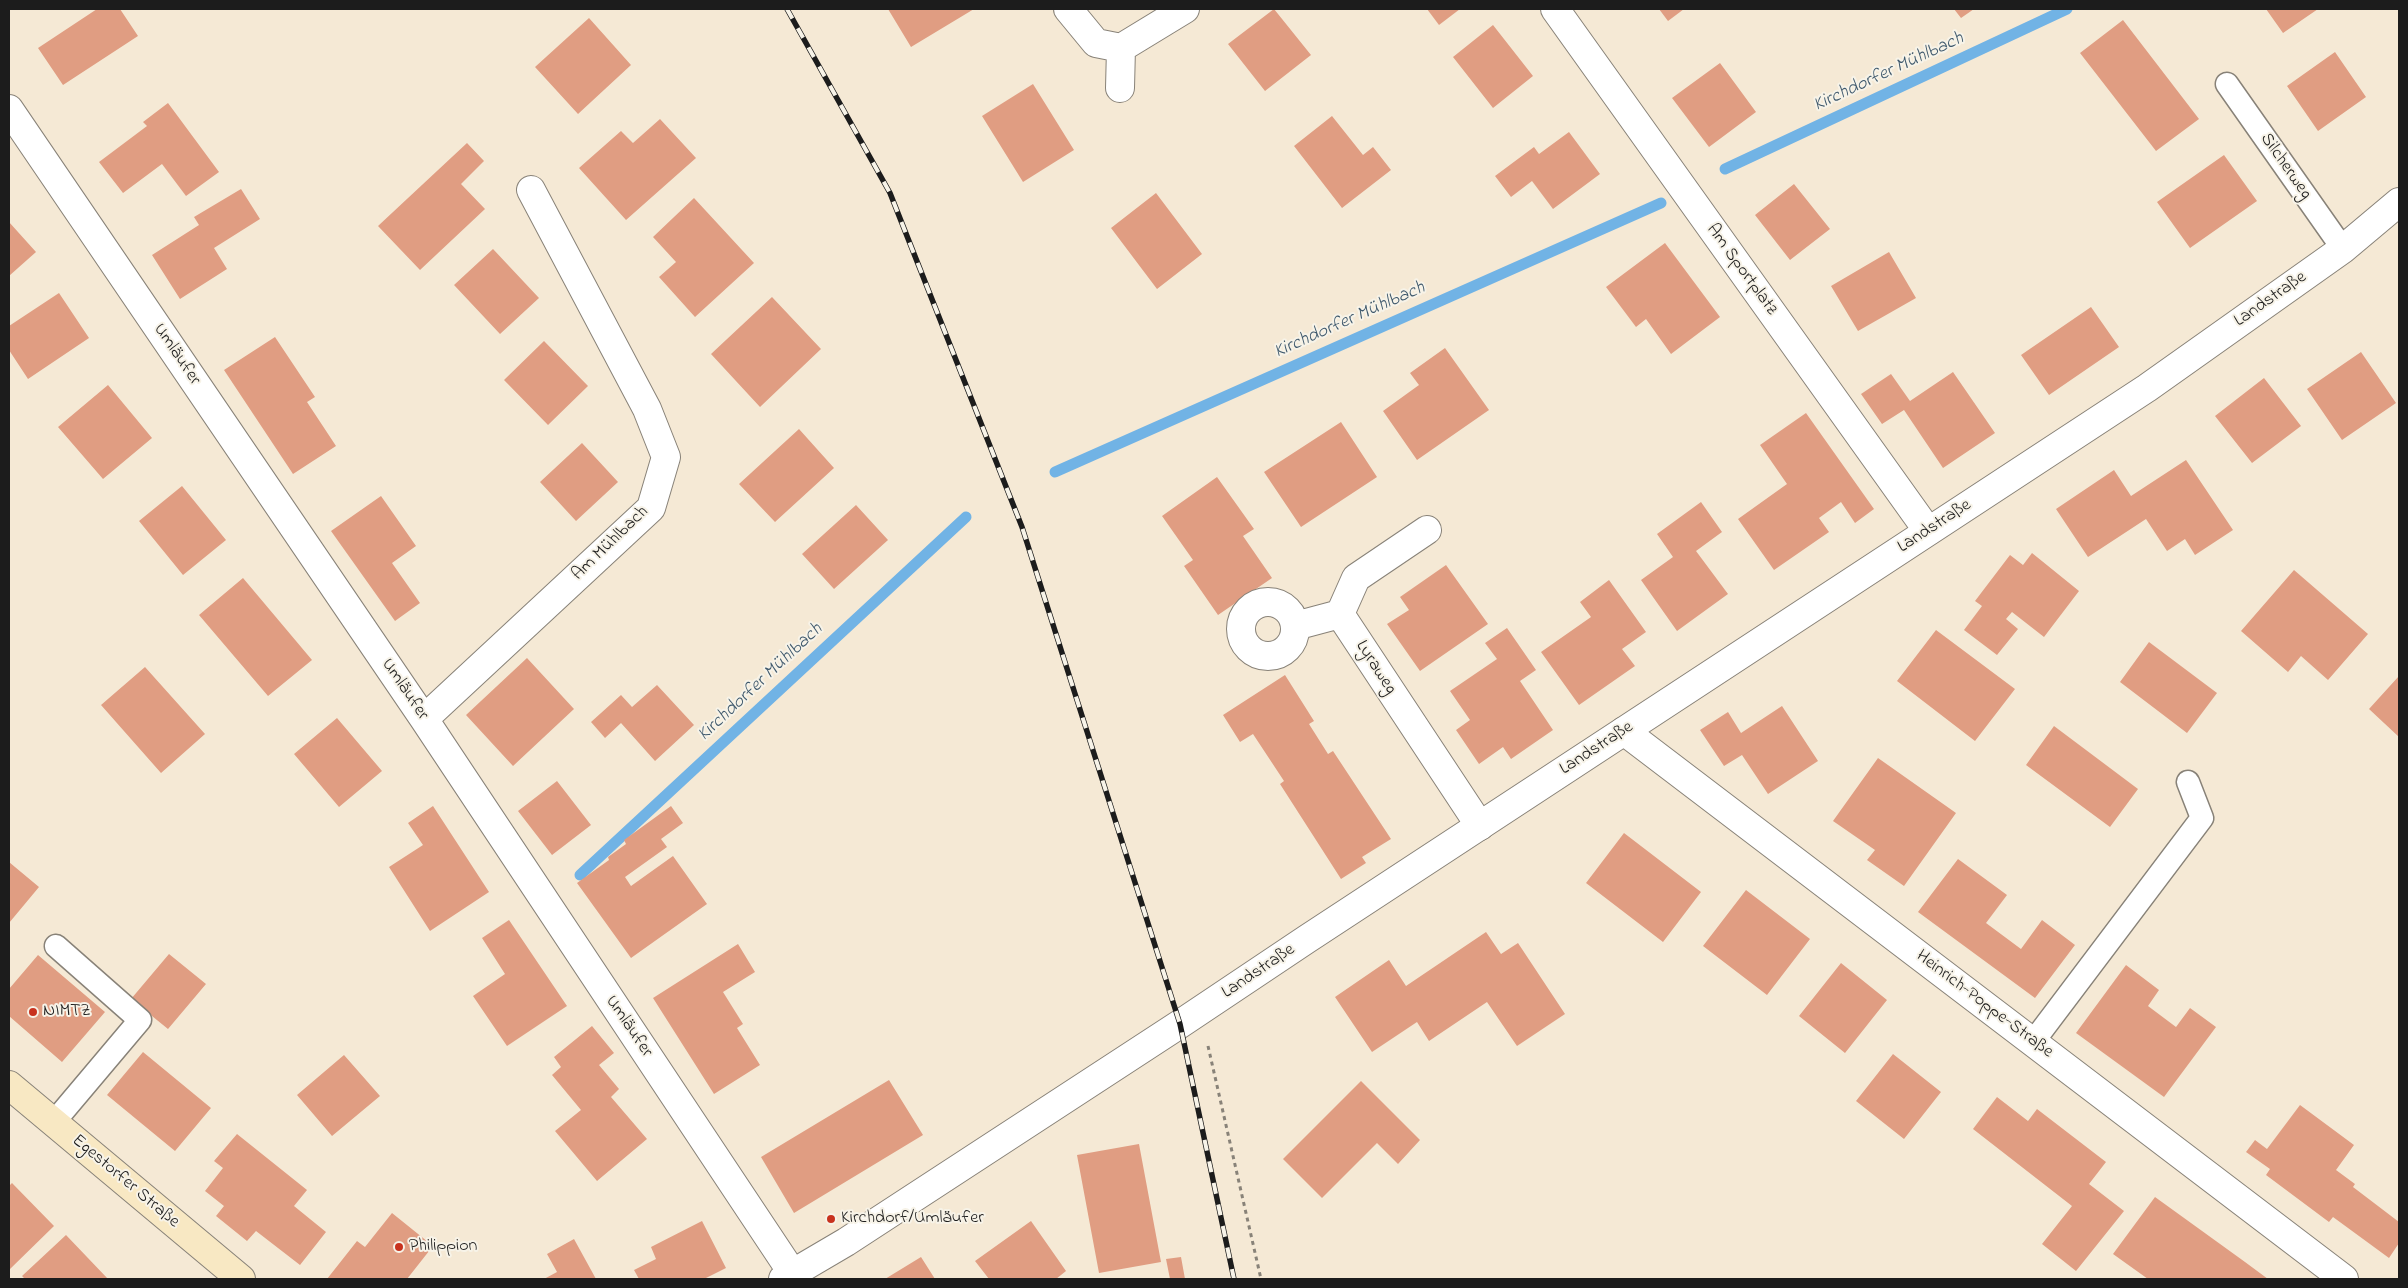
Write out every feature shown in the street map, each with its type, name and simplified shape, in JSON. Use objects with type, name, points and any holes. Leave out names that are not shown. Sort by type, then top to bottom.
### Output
[{"type":"main road","name":"Egestorfer Straße","points":[[9,1085],[241,1279]]},
{"type":"street","points":[[1068,9],[1096,43],[1120,48],[1185,9]]},
{"type":"street","name":"Am Sportplatz","points":[[1555,9],[1928,532]]},
{"type":"street","points":[[1120,48],[1120,88]]},
{"type":"street","name":"Umläufer","points":[[9,109],[424,719],[788,1277]]},
{"type":"street","name":"Am Mühlbach","points":[[424,719],[651,508],[666,457],[647,408],[531,190]]},
{"type":"street","name":"Landstraße","points":[[788,1277],[1200,1011],[1624,730],[2147,388],[2343,249],[2399,202]]},
{"type":"street","points":[[1295,626],[1340,614],[1356,578],[1427,530]]},
{"type":"street","name":"Lyraweg","points":[[1340,614],[1480,826]]},
{"type":"street","name":"Heinrich-Poppe-Straße","points":[[1624,730],[2344,1279]]},
{"type":"lane","name":"Silcherweg","points":[[2227,84],[2343,249]]},
{"type":"lane","points":[[2033,1042],[2202,818],[2188,782]]},
{"type":"lane","points":[[54,1122],[140,1020],[56,946]]},
{"type":"path","points":[[1200,1011],[1261,1279]]},
{"type":"building","points":[[97,9],[120,9],[138,36],[63,85],[38,48]]},
{"type":"building","points":[[888,9],[974,9],[911,47]]},
{"type":"building","points":[[1274,9],[1311,55],[1265,91],[1228,44]]},
{"type":"building","points":[[1427,9],[1460,9],[1439,25]]},
{"type":"building","points":[[1659,9],[1684,9],[1668,21]]},
{"type":"building","points":[[1954,9],[1974,9],[1961,18]]},
{"type":"building","points":[[2266,9],[2318,9],[2283,33]]},
{"type":"building","points":[[589,18],[631,65],[578,114],[535,67]]},
{"type":"building","points":[[2123,20],[2199,119],[2156,151],[2080,53]]},
{"type":"building","points":[[1493,25],[1533,76],[1493,108],[1453,57]]},
{"type":"building","points":[[2335,52],[2366,97],[2318,131],[2287,86]]},
{"type":"building","points":[[1720,63],[1756,112],[1709,147],[1672,98]]},
{"type":"building","points":[[1033,84],[1074,150],[1023,182],[982,116]]},
{"type":"building","points":[[168,103],[219,172],[186,196],[162,164],[123,193],[99,162],[147,126],[143,122]]},
{"type":"building","points":[[1332,116],[1363,155],[1373,147],[1391,170],[1342,208],[1294,146]]},
{"type":"building","points":[[660,119],[696,158],[626,220],[579,168],[621,131],[633,143]]},
{"type":"building","points":[[1569,132],[1600,174],[1553,209],[1532,181],[1511,197],[1495,176],[1534,147],[1539,154]]},
{"type":"building","points":[[467,143],[484,161],[461,184],[485,209],[420,270],[378,226]]},
{"type":"building","points":[[2224,155],[2257,201],[2190,248],[2157,202]]},
{"type":"building","points":[[1794,184],[1830,229],[1790,260],[1755,215]]},
{"type":"building","points":[[241,189],[260,219],[214,248],[227,269],[180,299],[152,255],[199,225],[194,217]]},
{"type":"building","points":[[1156,193],[1202,254],[1157,289],[1111,228]]},
{"type":"building","points":[[694,198],[754,263],[695,317],[659,277],[676,262],[653,237]]},
{"type":"building","points":[[9,222],[36,252],[9,276]]},
{"type":"building","points":[[1665,243],[1720,317],[1671,354],[1646,319],[1636,327],[1606,287]]},
{"type":"building","points":[[493,249],[539,298],[500,334],[454,285]]},
{"type":"building","points":[[1889,252],[1916,298],[1858,331],[1831,286]]},
{"type":"building","points":[[59,293],[89,338],[28,379],[9,350],[9,326]]},
{"type":"building","points":[[772,297],[821,349],[760,407],[711,354]]},
{"type":"building","points":[[2091,307],[2119,347],[2049,395],[2021,355]]},
{"type":"building","points":[[275,337],[315,397],[307,402],[336,446],[293,474],[224,370]]},
{"type":"building","points":[[544,341],[588,386],[548,425],[504,380]]},
{"type":"building","points":[[1445,348],[1489,410],[1417,460],[1383,411],[1419,385],[1410,373]]},
{"type":"building","points":[[2361,352],[2396,403],[2342,440],[2307,389]]},
{"type":"building","points":[[1953,372],[1995,433],[1943,468],[1904,410],[1882,424],[1861,394],[1891,374],[1910,401]]},
{"type":"building","points":[[2264,378],[2301,426],[2252,463],[2215,416]]},
{"type":"building","points":[[108,385],[152,438],[103,479],[58,427]]},
{"type":"building","points":[[1806,413],[1874,509],[1855,523],[1841,502],[1819,518],[1829,532],[1774,570],[1738,519],[1787,484],[1760,445]]},
{"type":"building","points":[[1341,422],[1377,477],[1301,527],[1264,472]]},
{"type":"building","points":[[799,429],[834,468],[775,522],[739,484]]},
{"type":"building","points":[[582,443],[618,482],[576,521],[540,482]]},
{"type":"building","points":[[2186,460],[2233,530],[2195,555],[2185,539],[2167,551],[2146,519],[2088,557],[2056,509],[2114,470],[2131,496]]},
{"type":"building","points":[[1217,477],[1254,529],[1243,536],[1272,578],[1218,615],[1184,566],[1193,560],[1162,516]]},
{"type":"building","points":[[182,486],[226,540],[183,575],[139,521]]},
{"type":"building","points":[[381,496],[416,546],[392,563],[420,603],[395,621],[331,531]]},
{"type":"building","points":[[1701,502],[1722,532],[1696,551],[1728,594],[1677,631],[1641,580],[1673,557],[1657,534]]},
{"type":"building","points":[[856,505],[888,540],[834,589],[802,554]]},
{"type":"building","points":[[2032,553],[2079,591],[2044,637],[2012,612],[2006,619],[2018,629],[1997,655],[1964,630],[1982,606],[1975,601],[2010,555],[2023,565]]},
{"type":"building","points":[[1446,565],[1488,624],[1420,671],[1387,624],[1409,610],[1400,597]]},
{"type":"building","points":[[2294,570],[2368,634],[2328,680],[2301,656],[2288,672],[2241,631]]},
{"type":"building","points":[[243,578],[312,660],[268,696],[199,615]]},
{"type":"building","points":[[1609,580],[1646,632],[1622,649],[1635,666],[1579,705],[1541,652],[1591,617],[1580,602]]},
{"type":"building","points":[[1507,628],[1536,670],[1520,681],[1553,730],[1511,759],[1503,747],[1479,764],[1456,730],[1470,720],[1450,691],[1497,659],[1485,643]]},
{"type":"building","points":[[1936,630],[2015,689],[1975,741],[1897,681]]},
{"type":"building","points":[[2149,642],[2217,693],[2187,733],[2120,682]]},
{"type":"building","points":[[527,658],[574,709],[513,766],[466,715]]},
{"type":"building","points":[[145,667],[205,734],[161,773],[101,705]]},
{"type":"building","points":[[1285,675],[1314,721],[1309,724],[1328,754],[1333,751],[1391,839],[1362,857],[1366,863],[1341,879],[1280,784],[1284,781],[1253,734],[1240,742],[1223,715]]},
{"type":"building","points":[[2399,676],[2399,737],[2369,709]]},
{"type":"building","points":[[657,685],[694,725],[655,761],[621,723],[605,738],[591,722],[621,695],[632,707]]},
{"type":"building","points":[[1782,706],[1818,761],[1768,794],[1742,755],[1724,766],[1700,730],[1728,712],[1741,733]]},
{"type":"building","points":[[337,718],[382,771],[339,807],[294,754]]},
{"type":"building","points":[[2054,726],[2138,789],[2110,827],[2026,765]]},
{"type":"building","points":[[1878,758],[1956,813],[1904,886],[1867,860],[1875,850],[1833,821]]},
{"type":"building","points":[[557,781],[591,825],[552,855],[518,811]]},
{"type":"building","points":[[433,806],[489,892],[430,931],[389,867],[423,845],[408,823]]},
{"type":"building","points":[[671,806],[683,823],[661,839],[667,847],[625,877],[631,886],[673,856],[707,904],[631,958],[577,883],[609,860],[608,857],[626,844],[624,840]]},
{"type":"building","points":[[1624,833],[1701,892],[1663,942],[1586,883]]},
{"type":"building","points":[[1958,859],[2007,895],[1986,923],[2021,949],[2042,920],[2075,945],[2035,998],[1918,912]]},
{"type":"building","points":[[9,862],[39,887],[9,923]]},
{"type":"building","points":[[1746,890],[1810,939],[1767,995],[1703,946]]},
{"type":"building","points":[[509,920],[567,1006],[507,1046],[473,996],[505,974],[482,938]]},
{"type":"building","points":[[1486,932],[1501,954],[1518,943],[1565,1014],[1517,1046],[1487,1002],[1429,1041],[1417,1022],[1372,1052],[1335,997],[1389,960],[1406,986]]},
{"type":"building","points":[[738,944],[755,972],[723,992],[743,1024],[737,1028],[760,1065],[714,1094],[653,998]]},
{"type":"building","points":[[169,954],[206,984],[168,1029],[131,999]]},
{"type":"building","points":[[38,955],[105,1012],[62,1062],[9,1016],[9,989]]},
{"type":"building","points":[[1841,963],[1887,1000],[1845,1053],[1799,1016]]},
{"type":"building","points":[[2126,965],[2159,990],[2148,1006],[2176,1027],[2190,1008],[2216,1027],[2164,1097],[2076,1033]]},
{"type":"building","points":[[592,1026],[614,1053],[599,1065],[619,1089],[611,1097],[647,1139],[597,1181],[555,1131],[581,1110],[552,1075],[561,1067],[554,1057]]},
{"type":"building","points":[[143,1052],[211,1108],[175,1151],[107,1095]]},
{"type":"building","points":[[1893,1054],[1941,1092],[1904,1139],[1856,1101]]},
{"type":"building","points":[[344,1055],[380,1096],[332,1136],[297,1095]]},
{"type":"building","points":[[889,1080],[923,1135],[794,1213],[761,1157]]},
{"type":"building","points":[[1361,1081],[1420,1140],[1398,1164],[1377,1143],[1322,1198],[1283,1159]]},
{"type":"building","points":[[1997,1097],[2028,1121],[2037,1109],[2106,1162],[2089,1184],[2124,1211],[2076,1271],[2042,1244],[2072,1206],[1973,1129]]},
{"type":"building","points":[[2300,1105],[2354,1145],[2336,1170],[2355,1184],[2353,1187],[2399,1222],[2399,1243],[2389,1258],[2333,1217],[2329,1222],[2266,1175],[2270,1169],[2246,1152],[2255,1140],[2267,1149]]},
{"type":"building","points":[[237,1134],[307,1190],[294,1206],[326,1232],[300,1265],[256,1231],[247,1241],[216,1216],[224,1206],[205,1191],[223,1168],[214,1161]]},
{"type":"building","points":[[1139,1144],[1161,1262],[1099,1273],[1077,1155]]},
{"type":"building","points":[[12,1183],[54,1226],[9,1270],[9,1186]]},
{"type":"building","points":[[2155,1197],[2268,1279],[2148,1279],[2113,1254]]},
{"type":"building","name":"Philippion","points":[[392,1213],[433,1246],[407,1279],[327,1279],[357,1241],[365,1247]]},
{"type":"building","points":[[702,1221],[726,1268],[704,1279],[639,1279],[634,1270],[656,1259],[651,1247]]},
{"type":"building","points":[[1031,1221],[1066,1271],[1056,1279],[989,1279],[975,1261]]},
{"type":"building","points":[[66,1235],[108,1279],[25,1279],[22,1276]]},
{"type":"building","points":[[574,1239],[596,1279],[544,1279],[557,1272],[547,1254]]},
{"type":"building","points":[[921,1257],[935,1279],[885,1279]]},
{"type":"building","points":[[1181,1257],[1185,1279],[1170,1279],[1166,1259]]},
{"type":"waterway","name":"Kirchdorfer Mühlbach","points":[[1725,169],[2067,9]]},
{"type":"waterway","name":"Kirchdorfer Mühlbach","points":[[1055,472],[1661,203]]},
{"type":"waterway","name":"Kirchdorfer Mühlbach","points":[[580,875],[966,517]]},
{"type":"railway","points":[[787,9],[890,193],[1022,527],[1180,1024],[1234,1279]]},
{"type":"place","name":"NIMTZ","points":[[33,1012]]},
{"type":"place","name":"Kirchdorf/Umläufer","points":[[831,1219]]},
{"type":"place","name":"Philippion","points":[[399,1247]]}]
